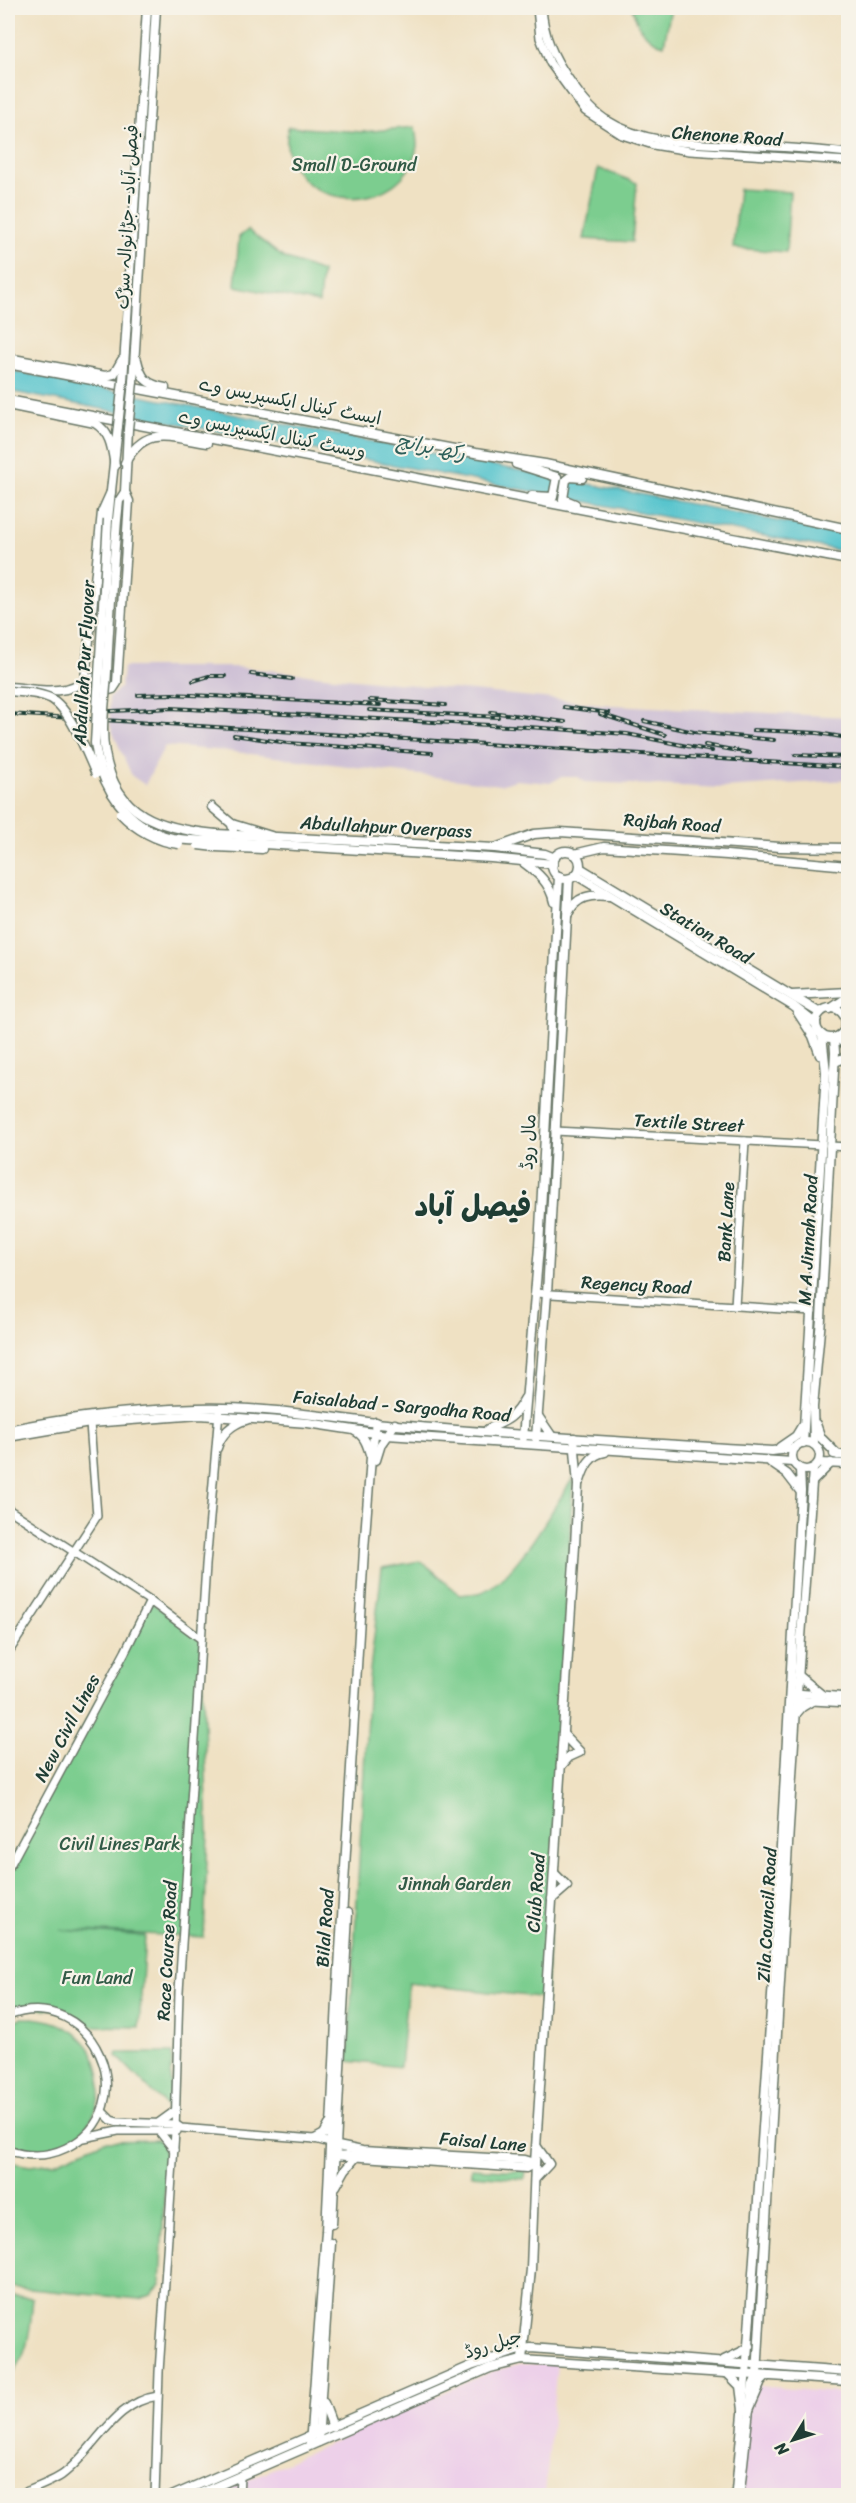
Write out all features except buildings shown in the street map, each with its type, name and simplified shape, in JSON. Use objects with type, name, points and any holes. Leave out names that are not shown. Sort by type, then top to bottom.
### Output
[{"type":"main road","name":"فیصل آباد– جڑانوالہ سڑک","points":[[125,492],[125,463],[133,382],[130,351],[147,8]]},
{"type":"main road","name":"فیصل آباد– جڑانوالہ سڑک","points":[[111,492],[123,381],[130,351],[156,8]]},
{"type":"main road","points":[[8,358],[110,376],[120,368],[130,351]]},
{"type":"main road","points":[[130,351],[142,378],[150,385],[344,428]]},
{"type":"main road","name":"ایسٹ کینال ایکسپریس وے","points":[[8,364],[476,453],[545,464],[642,486],[849,527]]},
{"type":"main road","name":"ویسٹ کینال ایکسپریس وے","points":[[8,399],[849,562]]},
{"type":"main road","points":[[8,405],[95,423],[110,438],[115,466]]},
{"type":"main road","points":[[125,463],[142,440],[157,436],[344,464]]},
{"type":"main road","points":[[476,453],[553,474],[562,479],[572,477],[642,486]]},
{"type":"main road","points":[[558,496],[562,479]]},
{"type":"main road","points":[[466,488],[546,498],[558,496],[566,502],[634,519]]},
{"type":"main road","points":[[111,492],[102,512],[83,682],[90,691],[110,690],[115,687],[117,678],[129,501],[125,492]]},
{"type":"main road","points":[[111,492],[112,520]]},
{"type":"main road","points":[[112,520],[125,492]]},
{"type":"main road","name":"Abdullah Pur Flyover","points":[[112,520],[103,732],[108,771],[119,791],[142,815],[160,825],[215,840]]},
{"type":"main road","points":[[8,693],[21,696],[39,691],[63,689],[90,677],[117,678]]},
{"type":"main road","points":[[8,687],[39,691]]},
{"type":"main road","points":[[8,693],[43,696],[57,703],[83,741],[112,803],[127,820],[142,831],[168,843],[215,840]]},
{"type":"main road","points":[[212,807],[232,824],[277,838]]},
{"type":"main road","points":[[232,824],[234,835]]},
{"type":"main road","name":"Rajbah Road","points":[[495,848],[541,833],[594,834],[780,847],[849,848]]},
{"type":"main road","points":[[593,849],[594,834]]},
{"type":"main road","name":"Abdullahpur Overpass","points":[[215,840],[234,835],[495,848],[545,854],[554,861]]},
{"type":"main road","name":"Abdullahpur Overpass","points":[[215,840],[554,861]]},
{"type":"main road","points":[[692,853],[693,841]]},
{"type":"main road","name":"Rajbah Road","points":[[574,854],[604,848],[849,866]]},
{"type":"main road","points":[[562,852],[574,854],[579,861],[575,874],[559,876],[554,871],[554,861],[562,852]]},
{"type":"main road","points":[[521,860],[540,875],[552,892],[557,914]]},
{"type":"main road","name":"Station Road","points":[[575,874],[793,1006],[816,1024]]},
{"type":"main road","name":"Station Road","points":[[575,874],[792,995],[820,1013]]},
{"type":"main road","name":"مال روڈ","points":[[535,1445],[547,1294],[566,918],[575,874]]},
{"type":"main road","name":"مال روڈ","points":[[522,1444],[536,1293],[559,876]]},
{"type":"main road","points":[[566,918],[572,905],[581,898],[594,894],[612,896]]},
{"type":"main road","points":[[792,995],[849,993]]},
{"type":"main road","points":[[826,1146],[826,1072],[822,1035],[816,1024],[820,1013],[849,998]]},
{"type":"main road","points":[[793,1006],[813,1036],[826,1072]]},
{"type":"main road","points":[[830,1009],[839,1011],[847,1024],[835,1037]]},
{"type":"main road","points":[[822,1035],[835,1037],[849,1047]]},
{"type":"main road","name":"M A Jinnah Raod","points":[[816,1466],[816,1447],[809,1414],[812,1311],[835,1062],[835,1037]]},
{"type":"main road","points":[[835,1062],[849,1056]]},
{"type":"main road","name":"M A Jinnah Raod","points":[[803,1443],[809,1414],[826,1146]]},
{"type":"main road","points":[[485,1431],[510,1420],[517,1413],[528,1393]]},
{"type":"main road","name":"Faisalabad - Sargodha Road","points":[[8,1430],[89,1416],[198,1408],[252,1418],[387,1435],[608,1451],[756,1456],[795,1448]]},
{"type":"main road","name":"Faisalabad - Sargodha Road","points":[[8,1437],[90,1423],[219,1412],[280,1412],[395,1425],[551,1435],[756,1456],[796,1466],[849,1464]]},
{"type":"main road","points":[[772,1451],[789,1444],[809,1414]]},
{"type":"main road","points":[[809,1414],[821,1438],[838,1455]]},
{"type":"main road","points":[[538,1416],[551,1435]]},
{"type":"main road","points":[[216,1448],[219,1439],[228,1430],[239,1422],[252,1418]]},
{"type":"main road","name":"Bilal Road","points":[[314,2439],[322,2394],[334,2191],[337,2001],[371,1457],[376,1422]]},
{"type":"main road","name":"Bilal Road","points":[[335,2120],[375,1465],[376,1455],[395,1425]]},
{"type":"main road","points":[[349,1429],[360,1434],[371,1457]]},
{"type":"main road","name":"Club Road","points":[[522,2360],[529,2294],[578,1485],[574,1438]]},
{"type":"main road","points":[[795,1448],[803,1443],[838,1455],[849,1456]]},
{"type":"main road","name":"Zila Council Road","points":[[757,2375],[793,1696],[801,1491],[795,1448]]},
{"type":"main road","points":[[578,1485],[584,1467],[589,1461],[598,1453],[608,1451]]},
{"type":"main road","points":[[756,1456],[779,1466],[801,1491]]},
{"type":"main road","points":[[811,1483],[831,1463]]},
{"type":"main road","name":"Zila Council Road","points":[[746,2375],[795,1715],[793,1696],[798,1675],[811,1483],[816,1466]]},
{"type":"main road","points":[[798,1675],[822,1695]]},
{"type":"main road","points":[[795,1715],[812,1701]]},
{"type":"main road","points":[[561,1766],[569,1757],[580,1752],[563,1734]]},
{"type":"main road","points":[[552,1900],[567,1886],[554,1873]]},
{"type":"main road","points":[[315,2139],[324,2134],[335,2120]]},
{"type":"main road","points":[[536,2179],[549,2164],[537,2147]]},
{"type":"main road","name":"Bilal Road","points":[[314,2439],[326,2231],[335,2149]]},
{"type":"main road","name":"Faisal Lane","points":[[335,2149],[356,2157],[526,2168],[536,2163]]},
{"type":"main road","name":"Faisal Lane","points":[[335,2149],[525,2160],[536,2163]]},
{"type":"main road","points":[[334,2191],[345,2170],[356,2157]]},
{"type":"main road","points":[[718,2362],[749,2346]]},
{"type":"main road","name":"جیل روڈ","points":[[194,2496],[240,2477],[333,2427],[471,2366],[522,2349],[849,2372]]},
{"type":"main road","name":"جیل روڈ","points":[[172,2496],[490,2368],[522,2360],[849,2381]]},
{"type":"main road","points":[[728,2374],[740,2386],[746,2410]]},
{"type":"main road","points":[[746,2410],[761,2382],[767,2376]]},
{"type":"main road","points":[[322,2394],[333,2427]]},
{"type":"street","name":"Chenone Road","points":[[537,8],[540,38],[550,63],[585,111],[622,135],[653,145],[690,151],[849,161]]},
{"type":"street","name":"Chenone Road","points":[[542,8],[546,38],[555,60],[585,103],[607,120],[632,132],[676,142],[849,153]]},
{"type":"street","name":"Textile Street","points":[[555,1131],[849,1148]]},
{"type":"street","name":"Bank Lane","points":[[735,1306],[746,1141]]},
{"type":"street","name":"Regency Road","points":[[536,1293],[812,1311]]},
{"type":"street","name":"Race Course Road","points":[[155,2496],[158,2396],[177,2128],[176,2048],[201,1639],[219,1412]]},
{"type":"street","points":[[8,1653],[97,1516],[90,1423]]},
{"type":"street","points":[[8,1509],[150,1601],[201,1639]]},
{"type":"street","name":"New Civil Lines","points":[[8,1869],[150,1601]]},
{"type":"street","points":[[793,1696],[849,1696]]},
{"type":"street","points":[[793,1696],[812,1701],[849,1703]]},
{"type":"street","points":[[8,2150],[21,2154],[42,2155],[63,2150],[90,2130],[102,2111],[106,2093],[105,2070],[97,2047],[73,2022],[57,2015],[32,2011],[10,2014]]},
{"type":"street","points":[[82,2138],[103,2132],[158,2127],[176,2110]]},
{"type":"street","points":[[102,2111],[114,2122],[315,2139],[335,2149]]},
{"type":"street","points":[[158,2127],[174,2150]]},
{"type":"street","points":[[740,2496],[746,2375]]},
{"type":"street","points":[[735,2496],[746,2410],[757,2375]]},
{"type":"street","points":[[15,2496],[61,2475],[124,2410],[140,2400],[158,2396]]},
{"type":"street","points":[[238,2496],[240,2477]]},
{"type":"shaded area","points":[[123,667],[236,667],[612,705],[848,717],[848,780],[723,788],[585,782],[578,777],[561,777],[550,783],[516,780],[500,785],[227,751],[165,746],[145,785],[132,776],[110,726],[109,698],[121,687]]},
{"type":"shaded area","points":[[519,2364],[557,2364],[545,2495],[212,2496],[490,2372]]},
{"type":"shaded area","points":[[736,2384],[848,2394],[848,2495],[733,2496]]},
{"type":"green space","points":[[632,8],[671,8],[664,45],[647,36],[636,20]]},
{"type":"green space","name":"Small D-Ground","points":[[288,127],[362,132],[415,127],[417,146],[409,169],[393,185],[373,195],[351,198],[329,194],[309,184],[294,168],[287,145]]},
{"type":"green space","points":[[598,168],[637,183],[632,242],[584,239]]},
{"type":"green space","points":[[739,189],[790,192],[786,252],[733,248]]},
{"type":"green space","points":[[248,230],[284,258],[322,272],[319,303],[235,286],[239,237]]},
{"type":"green space","name":"Jinnah Garden","points":[[573,1478],[546,1998],[408,1983],[400,2067],[348,2061],[369,1679],[382,1568],[420,1561],[460,1595],[479,1593],[505,1575],[518,1560]]},
{"type":"green space","name":"Civil Lines Park","points":[[150,1601],[201,1639],[208,1833],[204,1937],[60,1930],[145,1936],[139,2027],[91,2026],[65,2012],[8,2007],[8,1868]]},
{"type":"green space","points":[[21,2018],[59,2024],[84,2041],[98,2066],[100,2093],[91,2119],[72,2140],[44,2150],[8,2146],[8,2023]]},
{"type":"green space","points":[[118,2053],[172,2053],[170,2107],[167,2107],[117,2056]]},
{"type":"green space","points":[[157,2140],[163,2145],[166,2159],[160,2285],[151,2295],[140,2299],[8,2287],[8,2162],[30,2166],[54,2163],[104,2141]]},
{"type":"green space","points":[[471,2168],[525,2171],[524,2179],[471,2175]]},
{"type":"green space","points":[[8,2295],[33,2298],[30,2331],[25,2351],[8,2379]]},
{"type":"water","points":[[8,370],[848,535],[848,552],[8,391]]},
{"type":"railway","points":[[251,674],[292,679]]},
{"type":"railway","points":[[193,681],[209,676],[225,676]]},
{"type":"railway","points":[[138,695],[172,694],[380,705]]},
{"type":"railway","points":[[370,700],[445,705]]},
{"type":"railway","points":[[564,707],[609,713]]},
{"type":"railway","points":[[94,712],[171,708],[528,727],[627,734],[712,751]]},
{"type":"railway","points":[[369,710],[498,717]]},
{"type":"railway","points":[[491,712],[565,722]]},
{"type":"railway","points":[[8,714],[848,767]]},
{"type":"railway","points":[[600,714],[665,735]]},
{"type":"railway","points":[[644,721],[694,732],[774,740]]},
{"type":"railway","points":[[753,730],[818,733],[848,738]]},
{"type":"railway","points":[[234,735],[288,743],[432,753]]},
{"type":"railway","points":[[705,745],[750,753]]},
{"type":"railway","points":[[795,755],[848,757]]},
{"type":"district","name":"فیصل آباد","points":[[473,1206]]},
{"type":"water label","name":"رکھ برانچ","points":[[431,447]]},
{"type":"park label","name":"Fun Land","points":[[97,1978]]}]
